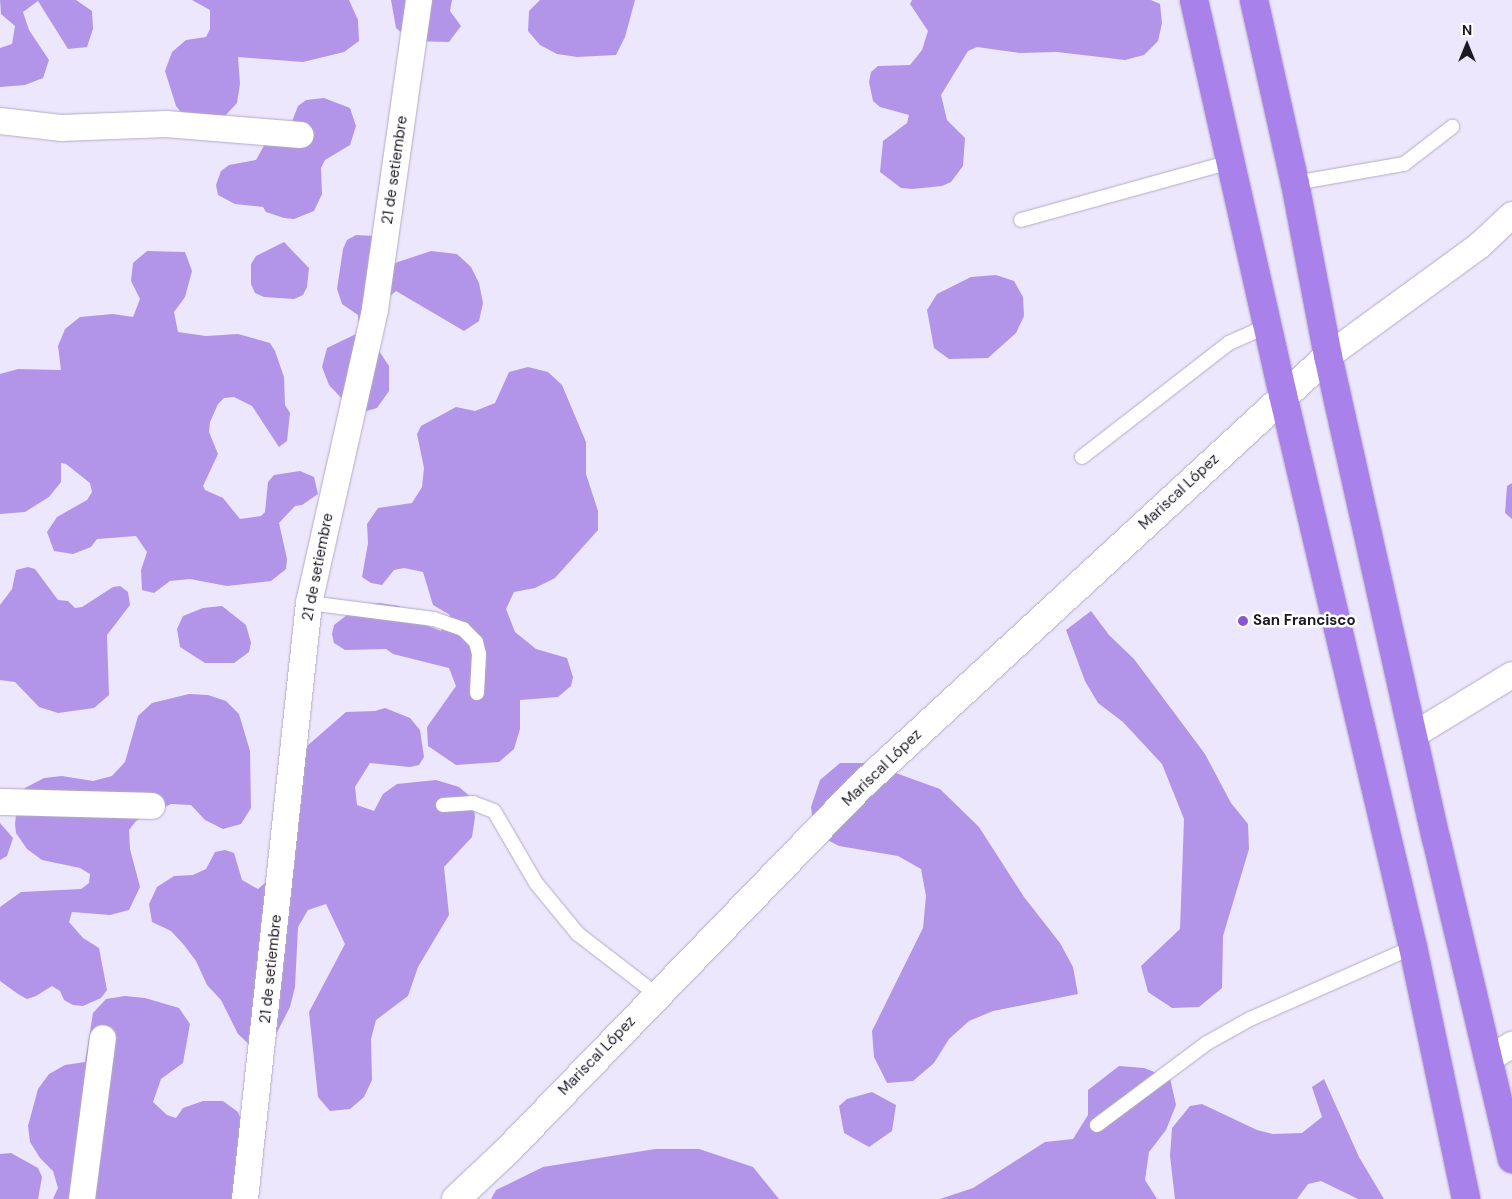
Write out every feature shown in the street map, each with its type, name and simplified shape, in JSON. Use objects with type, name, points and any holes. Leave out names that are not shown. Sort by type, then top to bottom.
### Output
[{"type":"highway","points":[[1194,0],[1283,396],[1413,947],[1466,1199]]},
{"type":"highway","points":[[1254,0],[1295,183],[1328,356],[1412,736],[1501,1051],[1512,1159]]},
{"type":"street","name":"21 de setiembre","points":[[245,1199],[288,822],[309,603],[375,309],[419,0]]},
{"type":"street","points":[[0,121],[61,128],[166,124],[301,135]]},
{"type":"street","points":[[1328,356],[1480,245],[1512,215]]},
{"type":"street","name":"Mariscal López","points":[[456,1199],[508,1149],[656,994],[860,787],[1328,356]]},
{"type":"street","points":[[1412,736],[1512,675]]},
{"type":"street","points":[[0,802],[152,806]]},
{"type":"street","points":[[82,1199],[102,1038]]},
{"type":"lane","points":[[1295,183],[1404,164],[1452,127]]},
{"type":"lane","points":[[1021,220],[1230,162]]},
{"type":"lane","points":[[1082,457],[1230,343],[1267,326]]},
{"type":"lane","points":[[309,603],[434,619],[463,629],[476,642],[477,693]]},
{"type":"lane","points":[[443,805],[473,802],[494,811],[536,883],[578,934],[656,994]]},
{"type":"lane","points":[[1097,1125],[1215,1038],[1250,1019],[1413,947]]},
{"type":"shaded area","points":[[0,0],[76,0],[92,11],[93,29],[87,47],[68,49],[38,1],[23,12],[29,30],[49,60],[43,78],[25,85],[0,87],[0,48],[12,44],[15,26],[1,14]]},
{"type":"shaded area","points":[[192,0],[349,0],[358,20],[359,41],[344,52],[303,62],[238,57],[240,84],[237,103],[224,117],[188,121],[176,106],[165,71],[172,52],[186,40],[206,37],[210,29],[210,10]]},
{"type":"shaded area","points":[[391,0],[452,0],[450,11],[461,26],[449,42],[411,41],[396,28]]},
{"type":"shaded area","points":[[540,0],[635,0],[625,37],[616,55],[577,57],[557,54],[540,45],[528,31],[529,11]]},
{"type":"shaded area","points":[[912,0],[1151,0],[1160,4],[1162,23],[1158,41],[1144,55],[1125,60],[1057,52],[1019,53],[977,47],[968,51],[941,95],[947,120],[965,138],[963,166],[951,182],[942,186],[912,189],[901,188],[880,172],[883,141],[907,123],[909,115],[880,107],[873,101],[869,82],[871,72],[878,66],[910,65],[922,50],[928,31],[910,4]]},
{"type":"shaded area","points":[[324,98],[350,108],[356,126],[350,145],[325,160],[321,168],[322,194],[314,211],[294,219],[284,218],[266,212],[263,207],[235,204],[218,195],[216,185],[221,171],[229,165],[256,160],[266,142],[291,124],[298,106],[306,100]]},
{"type":"shaded area","points":[[356,235],[375,236],[395,263],[431,251],[457,254],[471,267],[479,283],[483,303],[479,321],[464,331],[396,291],[390,296],[381,312],[379,351],[389,366],[389,391],[377,408],[363,412],[346,403],[329,385],[322,367],[327,348],[356,334],[359,325],[358,315],[342,304],[337,289],[343,249],[347,240]]},
{"type":"shaded area","points":[[284,242],[309,268],[307,287],[303,295],[294,299],[264,297],[255,293],[251,284],[251,264],[256,256]]},
{"type":"shaded area","points":[[147,251],[185,252],[192,271],[185,297],[174,312],[178,332],[206,336],[238,334],[270,343],[275,351],[284,377],[285,405],[290,413],[287,441],[279,447],[252,406],[234,397],[224,398],[218,404],[210,422],[209,432],[218,454],[203,486],[205,490],[223,498],[240,519],[261,516],[265,512],[268,482],[274,475],[300,471],[314,477],[318,494],[302,505],[295,506],[279,523],[287,559],[286,569],[271,581],[227,586],[190,579],[170,581],[154,593],[142,590],[141,570],[147,552],[136,536],[97,539],[91,547],[73,554],[54,551],[47,532],[57,517],[87,500],[92,492],[90,483],[66,464],[61,463],[61,482],[49,497],[25,512],[0,514],[0,374],[18,369],[61,370],[58,346],[65,329],[80,317],[113,314],[133,317],[140,299],[131,281],[133,263]]},
{"type":"shaded area","points":[[996,275],[1014,281],[1023,297],[1024,316],[1016,333],[988,358],[949,359],[934,348],[927,310],[937,294],[971,277]]},
{"type":"shaded area","points":[[528,367],[548,372],[562,385],[586,442],[586,474],[598,511],[598,530],[555,578],[535,588],[514,592],[506,609],[515,632],[536,649],[567,658],[573,677],[571,686],[558,697],[520,700],[520,729],[514,749],[499,762],[456,765],[428,746],[427,727],[456,686],[449,668],[393,654],[386,649],[345,650],[334,643],[332,634],[334,625],[360,605],[379,603],[399,606],[413,620],[441,631],[450,615],[433,605],[423,572],[404,568],[394,570],[382,585],[371,583],[362,577],[368,543],[367,524],[378,508],[412,503],[422,487],[424,468],[417,434],[421,426],[456,407],[475,411],[495,403],[509,372]]},
{"type":"shaded area","points":[[1512,483],[1512,519],[1505,513],[1507,486]]},
{"type":"shaded area","points":[[28,567],[35,569],[58,600],[68,601],[75,608],[82,607],[113,587],[120,586],[128,592],[130,605],[107,635],[109,695],[94,708],[58,713],[39,707],[15,682],[0,680],[0,605],[12,589],[16,570]]},
{"type":"shaded area","points":[[222,606],[246,625],[251,643],[249,652],[234,663],[205,663],[180,647],[177,629],[183,616],[203,608]]},
{"type":"shaded area","points":[[1091,611],[1109,635],[1134,659],[1205,754],[1231,803],[1248,824],[1249,849],[1223,936],[1222,988],[1199,1007],[1172,1008],[1148,992],[1141,966],[1180,929],[1184,819],[1162,764],[1123,722],[1098,703],[1085,681],[1066,630]]},
{"type":"shaded area","points":[[189,694],[208,695],[226,701],[239,714],[250,751],[251,808],[241,824],[223,829],[205,820],[191,805],[171,804],[136,821],[129,830],[130,849],[140,887],[129,910],[110,915],[72,912],[69,922],[83,938],[99,948],[107,990],[101,998],[83,1006],[73,1005],[64,1000],[60,991],[52,986],[27,999],[0,981],[0,907],[21,892],[81,889],[89,883],[90,874],[80,868],[42,860],[27,849],[16,833],[15,824],[17,805],[25,788],[44,778],[62,776],[93,781],[112,776],[125,762],[138,716],[152,703]]},
{"type":"shaded area","points":[[385,708],[410,718],[420,730],[424,757],[419,765],[410,767],[370,763],[355,787],[357,805],[374,811],[383,794],[397,784],[436,780],[459,787],[473,799],[475,817],[472,837],[444,867],[449,915],[418,967],[408,996],[376,1020],[371,1039],[372,1080],[364,1097],[350,1109],[330,1111],[318,1097],[309,1012],[345,944],[326,904],[308,910],[298,927],[295,987],[290,1007],[271,1044],[252,1047],[238,1034],[221,1000],[207,985],[196,961],[184,945],[171,931],[152,922],[149,904],[157,887],[174,876],[193,875],[206,869],[215,852],[225,850],[234,853],[242,880],[258,889],[280,870],[307,746],[346,712],[375,711]]},
{"type":"shaded area","points":[[840,763],[868,763],[940,789],[979,827],[1024,897],[1060,943],[1073,967],[1078,994],[993,1011],[969,1021],[949,1039],[934,1063],[913,1081],[887,1083],[874,1057],[872,1031],[923,928],[926,896],[921,869],[898,856],[839,846],[814,833],[811,807],[820,780]]},
{"type":"shaded area","points":[[0,823],[13,838],[7,856],[0,860]]},
{"type":"shaded area","points":[[125,996],[145,998],[179,1008],[190,1024],[183,1063],[161,1079],[153,1102],[167,1115],[176,1118],[183,1108],[203,1101],[223,1101],[238,1112],[245,1130],[240,1199],[53,1199],[58,1188],[53,1171],[40,1158],[30,1142],[28,1126],[38,1089],[49,1074],[65,1065],[85,1062],[93,1013],[106,999]]},
{"type":"shaded area","points":[[1119,1066],[1144,1068],[1170,1078],[1176,1105],[1166,1130],[1149,1152],[1145,1180],[1157,1199],[940,1199],[973,1188],[1045,1142],[1073,1139],[1088,1115],[1088,1090]]},
{"type":"shaded area","points":[[1324,1079],[1359,1157],[1384,1199],[1358,1199],[1321,1181],[1308,1184],[1297,1199],[1175,1199],[1170,1156],[1172,1128],[1190,1106],[1202,1104],[1257,1130],[1273,1134],[1302,1133],[1322,1117],[1312,1087]]},
{"type":"shaded area","points":[[872,1092],[896,1105],[892,1131],[869,1147],[844,1133],[839,1106],[847,1099]]},
{"type":"shaded area","points":[[655,1149],[699,1149],[753,1167],[779,1199],[491,1199],[496,1190],[543,1167]]},
{"type":"shaded area","points":[[11,1153],[38,1168],[42,1177],[38,1199],[0,1199],[0,1154]]},
{"type":"place","name":"San Francisco","points":[[1243,621]]}]
